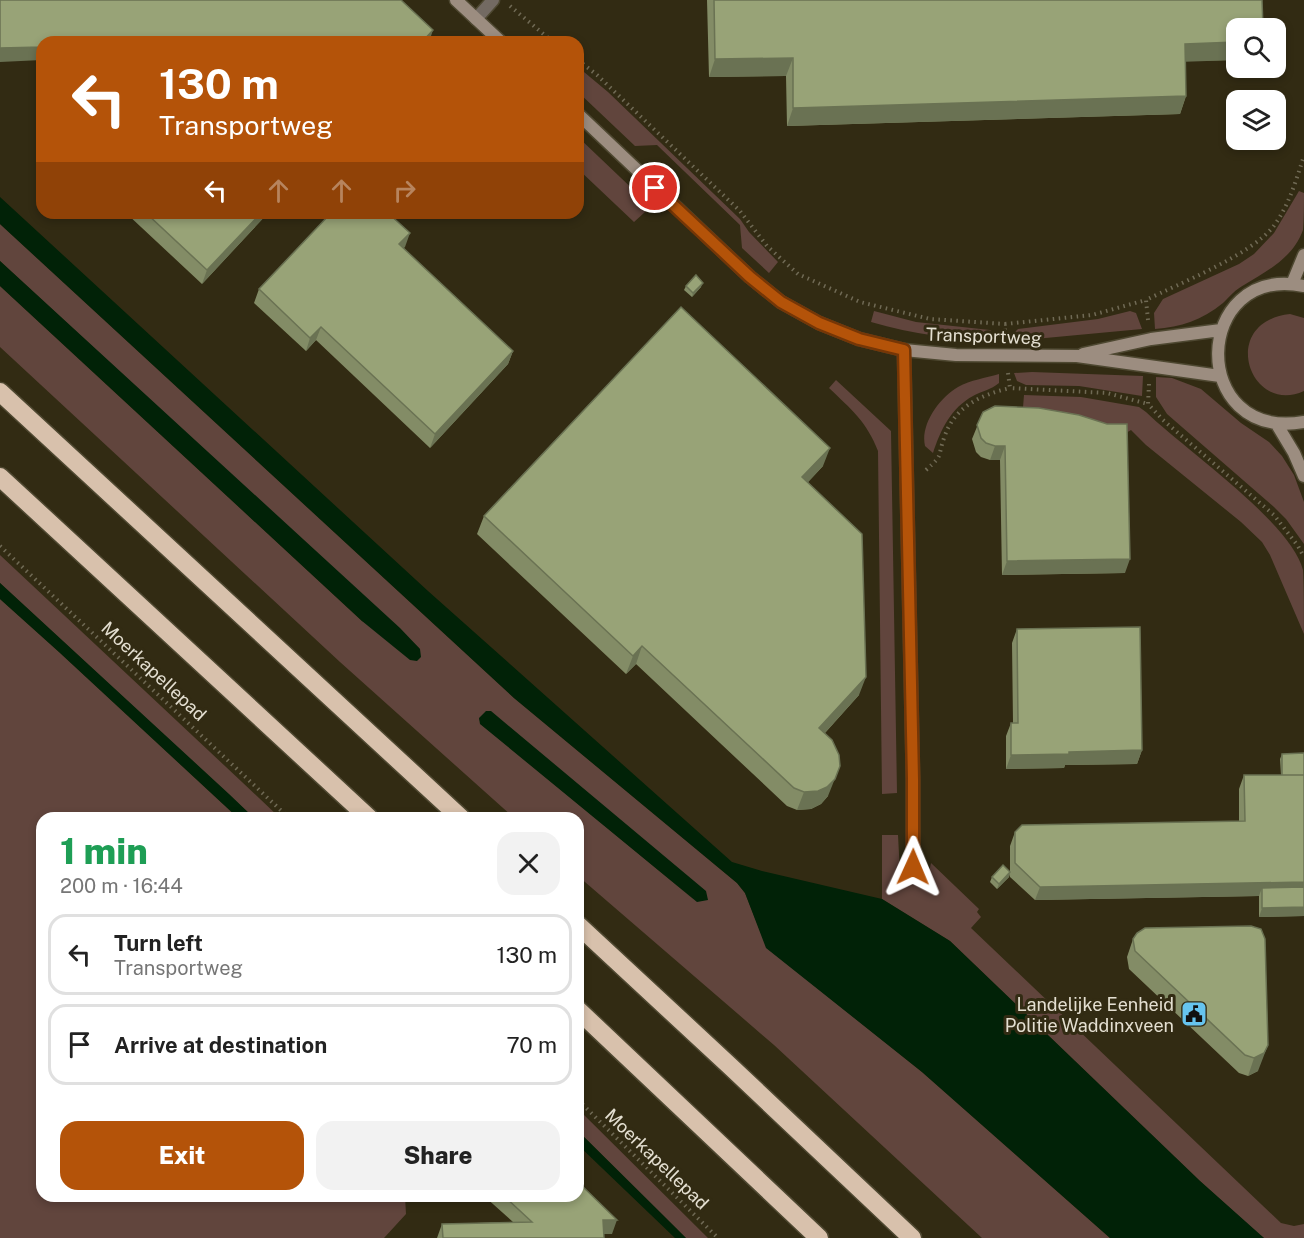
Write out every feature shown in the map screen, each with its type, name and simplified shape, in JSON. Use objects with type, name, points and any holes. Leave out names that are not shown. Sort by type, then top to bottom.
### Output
[{"type":"highway","points":[[0,392],[455,812]]},
{"type":"highway","points":[[0,477],[363,812]]},
{"type":"highway","points":[[584,931],[912,1238]]},
{"type":"highway","points":[[584,1016],[819,1238]]},
{"type":"street","points":[[456,0],[494,36]]},
{"type":"street","points":[[476,19],[493,0]]},
{"type":"street","name":"Transportweg","points":[[584,120],[750,277],[781,302],[819,323],[849,335],[904,350],[976,356],[1077,356],[1220,376]]},
{"type":"street","points":[[1304,255],[1298,285],[1269,286],[1248,295],[1232,310],[1221,330],[1217,353],[1220,376],[1229,393],[1241,408],[1264,420],[1276,423],[1304,422]]},
{"type":"street","name":"Transportweg","points":[[1077,356],[1151,339],[1221,330]]},
{"type":"street","points":[[904,350],[913,867]]},
{"type":"street","points":[[1276,423],[1294,453],[1304,476]]},
{"type":"path","points":[[504,0],[546,36]]},
{"type":"path","name":"Transportweg","points":[[584,65],[740,211],[767,246],[798,274],[860,302],[930,319],[1005,324]]},
{"type":"path","points":[[907,486],[939,458],[943,438],[952,420],[960,411],[971,402],[986,395],[1010,388]]},
{"type":"path","name":"Moerkapellepad","points":[[0,546],[282,812]]},
{"type":"path","name":"Moerkapellepad","points":[[584,1106],[718,1238]]},
{"type":"shaded area","points":[[584,72],[608,92],[740,219],[749,232],[778,262],[769,273],[742,248],[740,225],[657,145],[635,146],[584,98]]},
{"type":"shaded area","points":[[584,143],[646,204],[645,212],[634,222],[584,175]]},
{"type":"shaded area","points":[[1299,191],[1304,193],[1303,230],[1299,240],[1286,256],[1238,289],[1207,314],[1182,324],[1155,329],[1154,313],[1163,299],[1239,264],[1254,254],[1274,233]]},
{"type":"shaded area","points":[[0,197],[428,591],[732,862],[882,899],[950,941],[1200,1181],[1264,1238],[1110,1238],[922,1072],[766,948],[745,893],[737,883],[514,698],[0,224]]},
{"type":"shaded area","points":[[0,224],[514,698],[737,883],[745,893],[767,948],[922,1072],[1110,1238],[982,1238],[774,1045],[584,881],[584,812],[507,812],[340,662],[0,347],[0,286],[362,621],[420,649],[0,261]],"holes":[[[479,718],[697,902],[481,724]]]},
{"type":"shaded area","points":[[0,261],[400,628],[420,649],[421,657],[417,661],[410,660],[362,621],[0,286]]},
{"type":"shaded area","points":[[874,311],[916,322],[990,330],[996,334],[998,340],[918,333],[887,326],[871,322]]},
{"type":"shaded area","points":[[1130,311],[1136,313],[1142,329],[1012,341],[1018,329],[1098,319]]},
{"type":"shaded area","points":[[1290,314],[1304,318],[1304,391],[1285,395],[1268,391],[1256,380],[1249,365],[1248,348],[1254,333],[1268,321]]},
{"type":"shaded area","points":[[1014,373],[1143,376],[1142,396],[1079,386],[1026,385],[1017,381]]},
{"type":"shaded area","points":[[999,374],[999,383],[965,401],[953,413],[943,428],[933,453],[925,446],[925,429],[928,421],[944,398],[958,387]]},
{"type":"shaded area","points":[[1156,377],[1172,378],[1201,389],[1241,423],[1269,442],[1282,456],[1294,475],[1304,502],[1304,544],[1274,507],[1167,414],[1156,397]]},
{"type":"shaded area","points":[[836,380],[891,431],[897,793],[882,794],[878,451],[863,424],[829,388]]},
{"type":"shaded area","points":[[1024,395],[1081,397],[1139,407],[1234,487],[1279,530],[1294,551],[1303,570],[1304,634],[1270,555],[1262,542],[1241,522],[1146,445],[1131,430],[1126,433],[1022,420]]},
{"type":"shaded area","points":[[0,555],[274,812],[248,812],[0,583]]},
{"type":"shaded area","points":[[0,583],[248,812],[232,812],[0,599]]},
{"type":"shaded area","points":[[0,599],[232,812],[36,812],[36,1202],[405,1202],[406,1214],[384,1238],[0,1238]]},
{"type":"shaded area","points":[[486,711],[491,711],[706,891],[708,900],[697,902],[480,724],[479,718]]},
{"type":"shaded area","points":[[882,835],[898,835],[900,873],[929,872],[931,863],[979,909],[977,912],[981,917],[971,928],[1281,1223],[1294,1226],[1304,1224],[1304,1238],[1264,1238],[1260,1235],[1200,1181],[950,941],[882,899]]},
{"type":"shaded area","points":[[584,1115],[708,1238],[686,1238],[584,1137]]},
{"type":"shaded area","points":[[584,1137],[686,1238],[675,1238],[584,1151]]},
{"type":"building","points":[[0,0],[401,0],[433,30],[428,36],[36,36],[36,47],[0,48]]},
{"type":"building","points":[[714,0],[1262,0],[1263,18],[1226,18],[1226,42],[1185,44],[1186,96],[793,108],[793,58],[715,59]]},
{"type":"building","points":[[152,219],[255,219],[207,270]]},
{"type":"building","points":[[325,219],[395,219],[410,233],[399,244],[513,351],[435,434],[321,327],[310,338],[259,289]]},
{"type":"building","points":[[696,275],[703,283],[693,293],[686,286]]},
{"type":"building","points":[[681,307],[830,448],[802,477],[862,534],[866,677],[819,728],[832,740],[839,755],[840,766],[835,779],[827,787],[818,791],[804,792],[794,788],[642,646],[633,656],[484,516]]},
{"type":"building","points":[[995,406],[1039,408],[1079,415],[1107,424],[1127,424],[1130,559],[1007,561],[1005,446],[986,443],[981,438],[977,425],[983,412]]},
{"type":"building","points":[[1140,627],[1142,750],[1011,755],[1011,723],[1018,723],[1017,629]]},
{"type":"building","points":[[1304,753],[1304,775],[1282,775],[1282,754]]},
{"type":"building","points":[[1244,775],[1304,775],[1304,882],[1040,887],[1015,863],[1015,832],[1022,825],[1245,821]]},
{"type":"building","points":[[1003,865],[1010,872],[999,884],[992,877]]},
{"type":"building","points":[[1304,887],[1304,907],[1262,908],[1262,888]]},
{"type":"building","points":[[1251,926],[1261,929],[1265,939],[1268,1045],[1264,1053],[1254,1058],[1245,1055],[1135,951],[1133,939],[1145,928]]},
{"type":"building","points":[[584,1188],[617,1220],[603,1220],[604,1238],[443,1238],[442,1224],[532,1222],[510,1202],[584,1202]]},
{"type":"place","name":"Landelijke Eenheid Politie Waddinxveen","points":[[1194,1014]]},
{"type":"route","points":[[655,188],[750,277],[781,302],[819,323],[859,339],[904,350],[913,867]]}]
